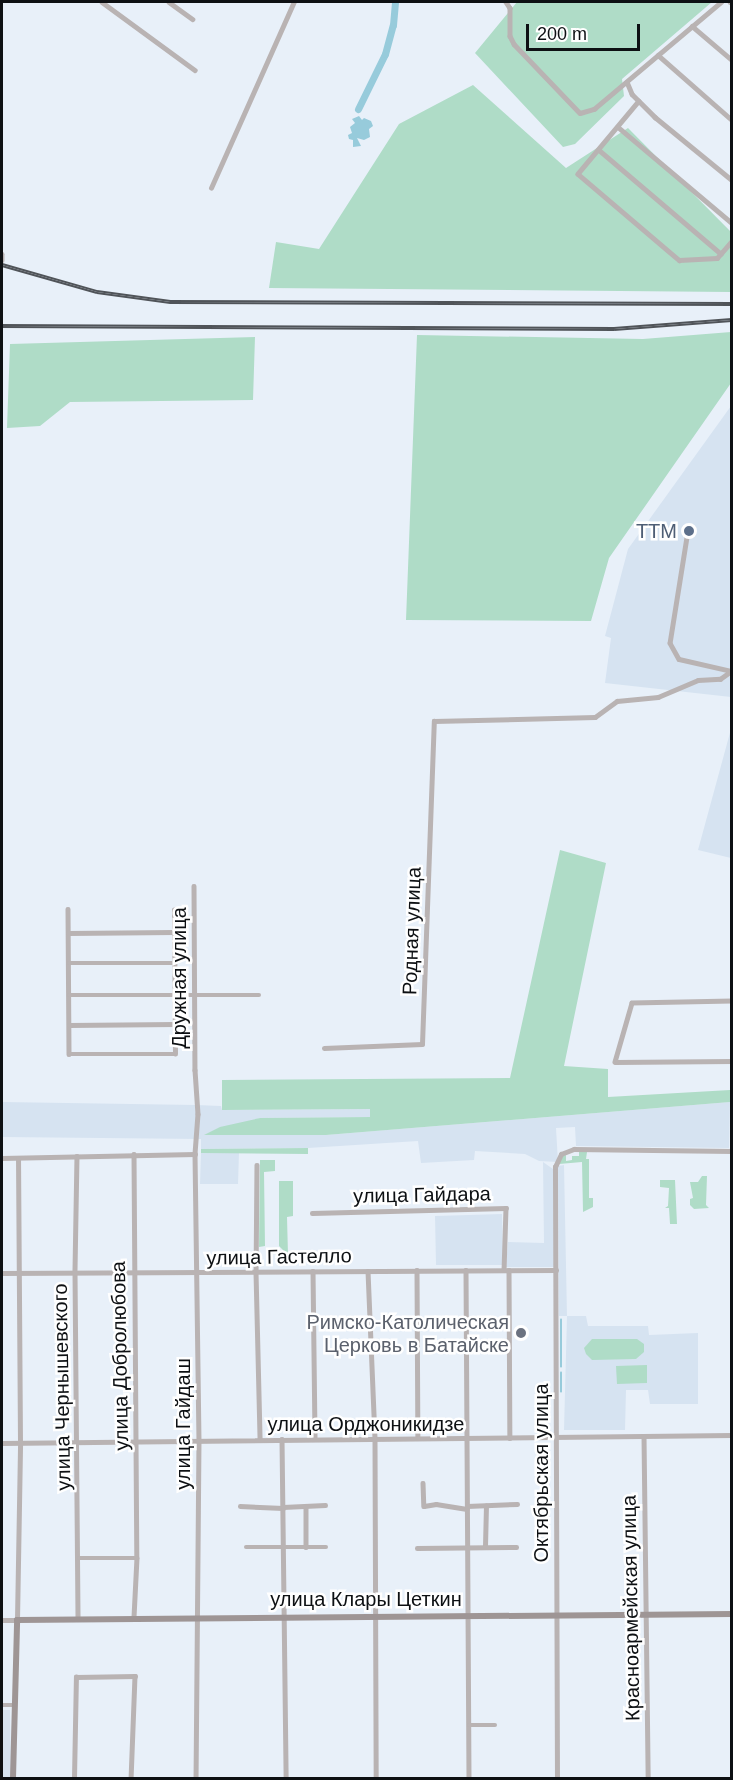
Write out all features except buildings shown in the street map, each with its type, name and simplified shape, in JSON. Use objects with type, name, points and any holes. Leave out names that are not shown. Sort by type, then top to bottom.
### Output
[{"type":"main road","name":"улица Клары Цеткин","points":[[17,1620],[198,1616],[732,1614]]},
{"type":"main road","points":[[13,1779],[13,1705],[17,1620]]},
{"type":"street","points":[[102,2],[195,70]]},
{"type":"street","points":[[169,2],[192,19]]},
{"type":"street","points":[[211,188],[294,2]]},
{"type":"street","points":[[506,2],[510,8],[510,36],[514,44],[580,113],[594,109],[721,2]]},
{"type":"street","points":[[692,26],[732,60]]},
{"type":"street","points":[[658,56],[732,120]]},
{"type":"street","points":[[627,82],[632,94],[639,101],[732,180]]},
{"type":"street","points":[[639,101],[578,174],[679,260],[719,256],[732,241]]},
{"type":"street","points":[[618,127],[732,223]]},
{"type":"street","points":[[599,150],[719,256]]},
{"type":"street","points":[[2,254],[2,260]]},
{"type":"street","points":[[688,531],[670,643],[679,659],[731,671]]},
{"type":"street","name":"Родная улица","points":[[324,1048],[422,1044],[434,721],[596,717],[617,701],[658,697],[698,680],[720,679],[731,671]]},
{"type":"street","name":"Дружная улица","points":[[194,886],[195,1070]]},
{"type":"street","points":[[68,909],[69,1054],[175,1054],[174,910]]},
{"type":"street","points":[[68,933],[174,932]]},
{"type":"street","points":[[69,963],[174,963]]},
{"type":"street","points":[[69,995],[259,995]]},
{"type":"street","points":[[732,1001],[632,1003],[615,1062],[732,1061]]},
{"type":"street","points":[[69,1025],[175,1024]]},
{"type":"street","name":"улица Гайдаш","points":[[195,1070],[198,1114],[195,1154],[199,1440],[196,1779]]},
{"type":"street","name":"Октябрьская улица","points":[[557,1779],[555,1167],[561,1154],[574,1149],[732,1151]]},
{"type":"street","name":"улица Добролюбова","points":[[134,1154],[133,1271],[137,1558],[134,1617]]},
{"type":"street","points":[[2,1158],[195,1154]]},
{"type":"street","name":"улица Чернышевского","points":[[77,1156],[75,1272],[78,1618]]},
{"type":"street","points":[[17,1620],[20,1442],[18,1159]]},
{"type":"street","points":[[257,1165],[256,1272],[260,1439]]},
{"type":"street","name":"улица Гайдара","points":[[312,1213],[506,1208],[506,1270]]},
{"type":"street","points":[[417,1270],[418,1438]]},
{"type":"street","points":[[466,1270],[466,1546],[470,1779]]},
{"type":"street","points":[[506,1270],[510,1438]]},
{"type":"street","name":"улица Гастелло","points":[[2,1273],[556,1270]]},
{"type":"street","points":[[313,1271],[315,1439]]},
{"type":"street","points":[[368,1271],[375,1439],[376,1779]]},
{"type":"street","name":"улица Орджоникидзе","points":[[2,1443],[732,1435]]},
{"type":"street","name":"Красноармейская улица","points":[[644,1436],[648,1779]]},
{"type":"street","points":[[282,1439],[282,1616],[286,1779]]},
{"type":"street","points":[[423,1483],[424,1506],[436,1504],[467,1508],[517,1504]]},
{"type":"street","points":[[240,1506],[282,1508],[325,1505]]},
{"type":"street","points":[[306,1506],[306,1547]]},
{"type":"street","points":[[485,1546],[486,1506]]},
{"type":"street","points":[[246,1547],[326,1547]]},
{"type":"street","points":[[417,1548],[516,1547]]},
{"type":"street","points":[[79,1558],[137,1558]]},
{"type":"street","name":"улица Клары Цеткин","points":[[2,1620],[17,1620]]},
{"type":"street","points":[[74,1779],[76,1677],[135,1676],[131,1779]]},
{"type":"street","points":[[2,1705],[13,1705]]},
{"type":"street","points":[[469,1725],[495,1725]]},
{"type":"shaded area","points":[[731,406],[731,697],[605,683],[611,638],[605,636],[628,549]]},
{"type":"shaded area","points":[[731,729],[732,858],[698,850]]},
{"type":"shaded area","points":[[2,1102],[196,1105],[221,1106],[222,1110],[370,1109],[370,1117],[260,1118],[206,1135],[326,1135],[730,1102],[729,1148],[576,1146],[575,1127],[556,1128],[558,1162],[539,1161],[525,1154],[475,1151],[474,1160],[421,1163],[418,1141],[308,1148],[201,1149],[201,1139],[2,1137]]},
{"type":"shaded area","points":[[201,1153],[239,1153],[238,1184],[200,1184]]},
{"type":"shaded area","points":[[543,1162],[553,1169],[554,1267],[506,1267],[508,1242],[544,1243]]},
{"type":"shaded area","points":[[564,1165],[567,1316],[559,1316],[558,1166]]},
{"type":"shaded area","points":[[502,1214],[503,1265],[436,1265],[435,1216]]},
{"type":"shaded area","points":[[567,1316],[586,1316],[588,1326],[648,1326],[649,1335],[698,1333],[698,1404],[650,1404],[648,1390],[626,1390],[625,1430],[564,1430]]},
{"type":"shaded area","points":[[2,1710],[10,1710],[11,1778],[2,1778]]},
{"type":"green space","points":[[517,2],[712,2],[622,79],[624,96],[575,144],[563,147],[475,53]]},
{"type":"green space","points":[[473,85],[566,168],[628,128],[731,232],[731,292],[269,288],[276,242],[319,249],[399,124]]},
{"type":"green space","points":[[731,332],[731,383],[609,558],[591,621],[406,620],[417,335],[643,339]]},
{"type":"green space","points":[[255,337],[253,400],[70,402],[40,426],[7,428],[10,344]]},
{"type":"green space","points":[[560,850],[606,863],[564,1066],[608,1069],[608,1097],[730,1090],[730,1102],[326,1135],[204,1135],[220,1127],[260,1118],[370,1117],[370,1109],[222,1110],[222,1080],[510,1078]]},
{"type":"green space","points":[[308,1148],[308,1154],[201,1153],[201,1149]]},
{"type":"green space","points":[[579,1152],[587,1152],[589,1198],[593,1198],[593,1207],[583,1212],[582,1162],[559,1164],[563,1156],[566,1155],[566,1161],[572,1160],[572,1156],[579,1156]]},
{"type":"green space","points":[[260,1160],[275,1160],[275,1171],[264,1172],[265,1246],[259,1247]]},
{"type":"green space","points":[[702,1176],[707,1176],[706,1205],[709,1208],[694,1209],[690,1205],[690,1199],[693,1198],[690,1182],[698,1182]]},
{"type":"green space","points":[[660,1180],[675,1180],[677,1224],[670,1224],[669,1208],[665,1208],[668,1206],[669,1188],[660,1187]]},
{"type":"green space","points":[[279,1181],[293,1181],[293,1216],[287,1217],[288,1255],[279,1246]]},
{"type":"green space","points":[[592,1339],[637,1339],[644,1344],[644,1352],[636,1359],[592,1360],[584,1348]]},
{"type":"green space","points":[[647,1365],[647,1383],[617,1384],[616,1366]]},
{"type":"water","points":[[359,116],[362,120],[364,118],[371,121],[373,126],[369,129],[370,137],[364,140],[357,138],[361,146],[353,147],[353,140],[349,139],[348,135],[352,133],[350,127],[355,123],[352,119]]},
{"type":"waterway","points":[[358,109],[385,54],[393,25],[395,2]]},
{"type":"waterway","points":[[561,1320],[561,1367]]},
{"type":"waterway","points":[[561,1373],[561,1392]]},
{"type":"railway","points":[[2,265],[97,292],[170,302],[732,304]]},
{"type":"railway","points":[[2,326],[614,329],[732,320]]},
{"type":"place","name":"ТТМ","points":[[689,531]]},
{"type":"place","name":"Римско-Католическая Церковь в Батайске","points":[[521,1333]]}]
